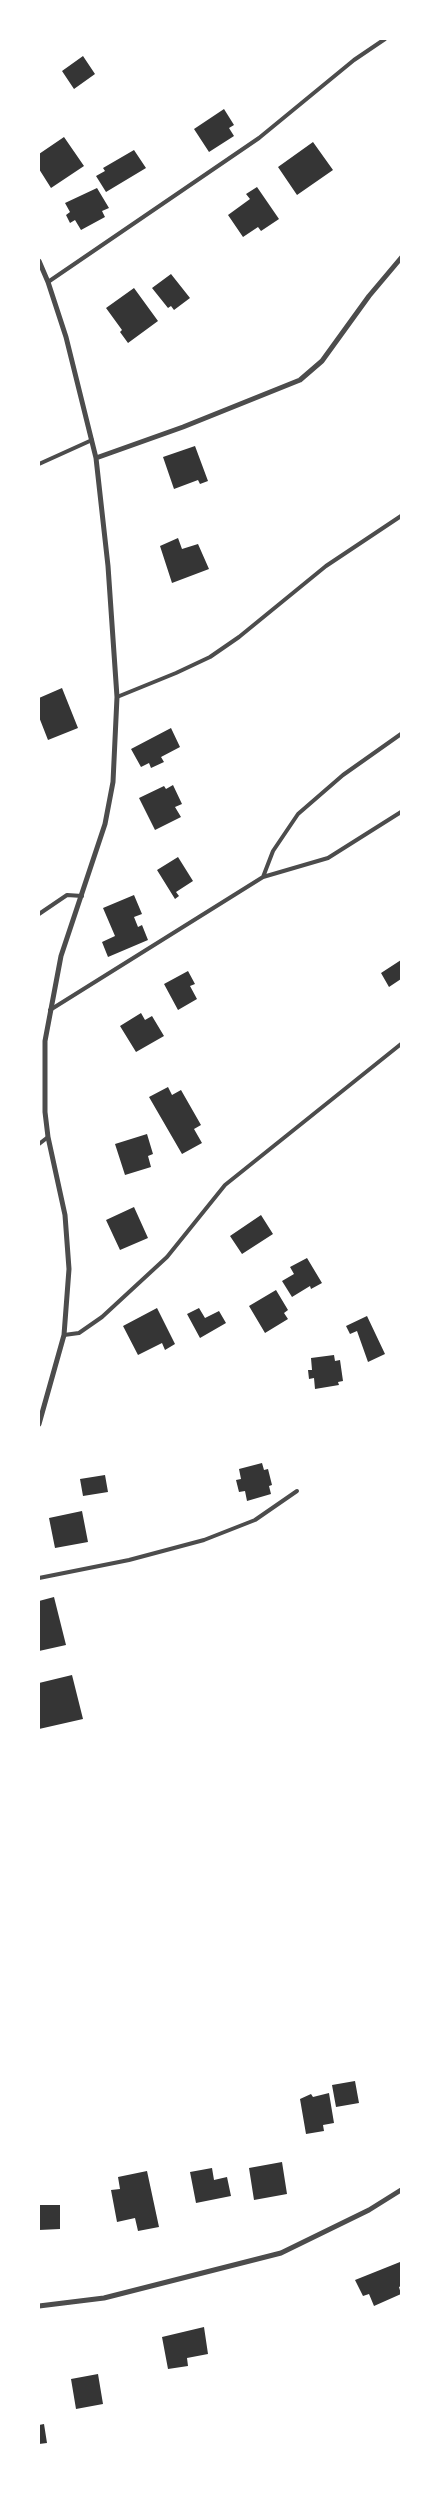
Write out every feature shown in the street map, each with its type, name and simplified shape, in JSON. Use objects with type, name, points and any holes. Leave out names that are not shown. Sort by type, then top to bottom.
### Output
[{"type":"street","points":[[96,458],[300,380],[322,361],[369,296],[401,258]]},
{"type":"street","points":[[39,261],[66,337],[96,458],[108,566],[117,697],[113,782],[102,833],[61,956],[45,1041],[43,1081],[48,1137],[65,1215],[68,1242],[68,1307],[64,1335],[39,1424]]},
{"type":"street","points":[[39,2306],[104,2298],[281,2253],[369,2210],[401,2190]]},
{"type":"lane","points":[[48,282],[259,138],[354,60],[386,39]]},
{"type":"lane","points":[[39,464],[92,440]]},
{"type":"lane","points":[[117,697],[176,674],[210,657],[238,637],[326,566],[401,516]]},
{"type":"lane","points":[[263,877],[273,851],[298,814],[343,774],[401,734]]},
{"type":"lane","points":[[50,1010],[263,877],[328,858],[401,812]]},
{"type":"lane","points":[[39,914],[67,895],[82,896]]},
{"type":"lane","points":[[64,1335],[79,1332],[102,1317],[167,1257],[225,1185],[401,1044]]},
{"type":"lane","points":[[39,1144],[48,1137]]},
{"type":"lane","points":[[39,1578],[129,1560],[204,1540],[255,1520],[297,1491]]},
{"type":"building","points":[[83,56],[95,74],[74,89],[62,71]]},
{"type":"building","points":[[224,109],[234,125],[229,128],[234,136],[209,152],[194,129]]},
{"type":"building","points":[[64,137],[84,166],[51,188],[39,169],[39,154]]},
{"type":"building","points":[[313,142],[333,170],[297,195],[278,167]]},
{"type":"building","points":[[134,150],[146,168],[106,192],[96,176],[105,171],[103,168]]},
{"type":"building","points":[[257,187],[279,219],[261,231],[258,227],[243,237],[228,215],[250,199],[246,194]]},
{"type":"building","points":[[97,188],[109,208],[102,211],[105,217],[81,230],[75,220],[70,223],[66,215],[70,212],[65,203]]},
{"type":"building","points":[[171,274],[190,298],[174,310],[171,306],[168,308],[152,288]]},
{"type":"building","points":[[134,288],[158,321],[128,343],[120,332],[122,330],[106,308]]},
{"type":"building","points":[[195,446],[208,481],[200,484],[198,480],[174,489],[163,457]]},
{"type":"building","points":[[178,538],[182,549],[198,544],[209,569],[172,583],[160,546]]},
{"type":"building","points":[[62,688],[78,728],[48,740],[39,717],[39,698]]},
{"type":"building","points":[[171,728],[180,747],[161,757],[164,762],[151,768],[149,763],[141,767],[131,749]]},
{"type":"building","points":[[173,785],[182,804],[175,807],[181,817],[155,830],[139,798],[164,786],[166,789]]},
{"type":"building","points":[[178,857],[193,881],[176,892],[179,896],[175,899],[157,870]]},
{"type":"building","points":[[134,895],[142,914],[134,917],[138,927],[142,925],[148,940],[108,957],[102,942],[115,936],[103,908]]},
{"type":"building","points":[[401,960],[401,979],[389,987],[381,973]]},
{"type":"building","points":[[188,971],[195,984],[190,986],[197,999],[178,1010],[164,984]]},
{"type":"building","points":[[141,1013],[145,1020],[152,1016],[164,1036],[136,1052],[120,1026]]},
{"type":"building","points":[[168,1087],[172,1095],[181,1090],[201,1125],[194,1129],[202,1143],[182,1154],[149,1097]]},
{"type":"building","points":[[147,1134],[153,1154],[148,1156],[151,1167],[125,1175],[115,1144]]},
{"type":"building","points":[[134,1207],[148,1238],[120,1250],[106,1220]]},
{"type":"building","points":[[261,1215],[273,1234],[242,1254],[230,1236]]},
{"type":"building","points":[[307,1258],[322,1283],[311,1289],[310,1286],[292,1297],[282,1281],[294,1274],[290,1267]]},
{"type":"building","points":[[276,1290],[288,1310],[284,1313],[288,1319],[265,1333],[249,1306]]},
{"type":"building","points":[[157,1308],[175,1344],[165,1350],[162,1343],[138,1355],[123,1326]]},
{"type":"building","points":[[199,1308],[205,1318],[219,1311],[226,1323],[200,1338],[187,1314]]},
{"type":"building","points":[[367,1316],[385,1354],[368,1362],[357,1331],[350,1334],[346,1326]]},
{"type":"building","points":[[334,1355],[335,1361],[340,1360],[343,1381],[338,1382],[339,1385],[315,1389],[314,1378],[309,1379],[308,1370],[312,1370],[311,1358]]},
{"type":"building","points":[[262,1463],[264,1470],[268,1469],[272,1485],[269,1486],[271,1494],[247,1501],[245,1491],[239,1492],[236,1480],[241,1479],[239,1469]]},
{"type":"building","points":[[105,1475],[108,1492],[83,1496],[80,1479]]},
{"type":"building","points":[[82,1511],[88,1542],[55,1548],[49,1518]]},
{"type":"building","points":[[54,1597],[66,1645],[39,1651],[39,1601]]},
{"type":"building","points":[[72,1675],[83,1719],[39,1729],[39,1683]]},
{"type":"building","points":[[355,2081],[359,2103],[336,2107],[332,2085]]},
{"type":"building","points":[[329,2093],[334,2123],[323,2125],[324,2131],[306,2134],[300,2099],[311,2094],[313,2097]]},
{"type":"building","points":[[282,2162],[287,2194],[254,2200],[249,2168]]},
{"type":"building","points":[[212,2168],[214,2180],[227,2177],[231,2196],[196,2203],[190,2172]]},
{"type":"building","points":[[147,2171],[159,2227],[138,2231],[135,2218],[117,2222],[111,2190],[120,2189],[118,2177]]},
{"type":"building","points":[[39,2205],[60,2205],[60,2229],[39,2230]]},
{"type":"building","points":[[400,2262],[401,2286],[399,2287],[401,2294],[374,2306],[369,2294],[363,2296],[355,2280]]},
{"type":"building","points":[[204,2327],[208,2354],[187,2358],[188,2366],[168,2369],[162,2337]]},
{"type":"building","points":[[98,2374],[103,2404],[76,2409],[71,2379]]},
{"type":"building","points":[[44,2424],[47,2443],[39,2444],[39,2425]]}]
